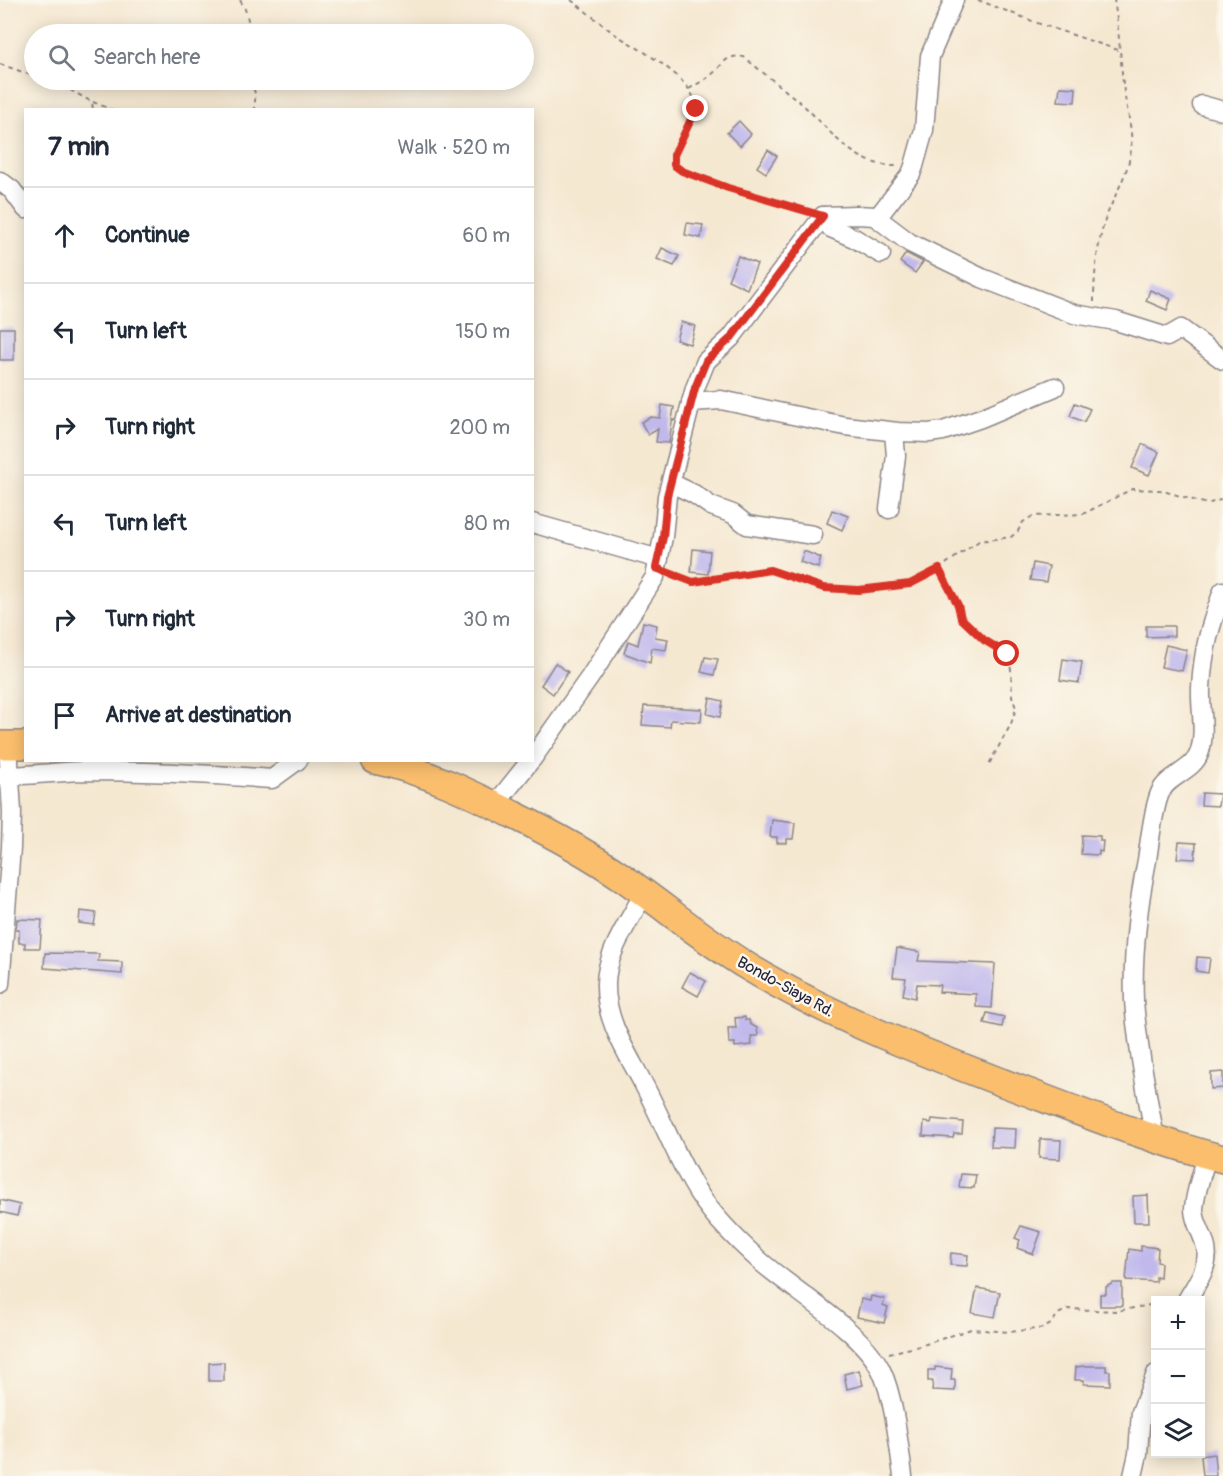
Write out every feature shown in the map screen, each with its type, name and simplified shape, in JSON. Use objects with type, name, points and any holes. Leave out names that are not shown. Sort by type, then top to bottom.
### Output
[{"type":"highway","name":"Bondo-Siaya Rd.","points":[[382,762],[436,778],[495,805],[588,855],[644,893],[707,941],[750,968],[839,1015],[987,1077],[1155,1139],[1215,1157]]},
{"type":"street","points":[[823,216],[831,228],[885,256],[876,236],[877,218],[911,174],[914,166],[924,130],[930,56],[954,0]]},
{"type":"street","points":[[1202,105],[1223,111]]},
{"type":"street","points":[[0,181],[12,190],[24,206]]},
{"type":"street","points":[[823,216],[876,216],[910,243],[973,275],[1074,314],[1144,329],[1167,337],[1182,329],[1223,360]]},
{"type":"street","points":[[534,757],[655,577],[670,483],[691,402],[706,361],[731,338],[823,216]]},
{"type":"street","points":[[691,402],[713,399],[730,401],[823,423],[894,432],[929,433],[943,431],[1055,387]]},
{"type":"street","points":[[889,509],[896,456],[894,432]]},
{"type":"street","points":[[670,483],[694,494],[711,506],[734,514],[747,525],[813,535]]},
{"type":"street","points":[[534,524],[657,563]]},
{"type":"street","points":[[1155,1139],[1138,1040],[1134,1001],[1136,928],[1161,791],[1189,769],[1201,749],[1203,735],[1201,690],[1206,646],[1209,628],[1223,591]]},
{"type":"street","points":[[0,984],[11,848],[12,812],[5,776],[11,745]]},
{"type":"street","points":[[5,776],[81,771],[212,774],[272,779],[295,762]]},
{"type":"street","points":[[495,805],[530,762]]},
{"type":"street","points":[[644,893],[612,955],[606,981],[608,1001],[622,1045],[700,1196],[735,1238],[762,1263],[851,1334],[872,1356],[881,1371],[886,1387],[903,1476]]},
{"type":"street","points":[[1189,1296],[1207,1259],[1206,1245],[1194,1208],[1215,1157]]},
{"type":"street","points":[[1133,1476],[1138,1454],[1141,1412],[1151,1385]]},
{"type":"path","points":[[240,0],[249,24]]},
{"type":"path","points":[[571,0],[614,33],[655,59],[682,81],[694,98],[696,109],[674,155],[674,165],[682,171],[728,188],[823,216]]},
{"type":"path","points":[[978,0],[1121,51]]},
{"type":"path","points":[[1094,317],[1094,284],[1101,236],[1128,165],[1132,145],[1114,0]]},
{"type":"path","points":[[688,89],[710,76],[728,58],[744,57],[800,103],[846,148],[865,159],[888,166],[914,166]]},
{"type":"path","points":[[0,64],[24,72]]},
{"type":"path","points":[[70,90],[108,108]]},
{"type":"path","points":[[254,90],[255,108]]},
{"type":"path","points":[[92,102],[93,108]]},
{"type":"path","points":[[657,563],[693,582],[770,570],[824,588],[859,590],[910,584],[939,569],[979,542],[1015,535],[1023,522],[1033,516],[1083,514],[1132,489],[1160,490],[1207,504],[1223,499]]},
{"type":"path","points":[[939,569],[958,605],[961,618],[984,640],[1007,654],[1011,669],[1012,696],[1016,708],[1011,724],[988,766]]},
{"type":"path","points":[[872,1356],[901,1352],[971,1329],[1009,1332],[1044,1328],[1051,1324],[1058,1314],[1068,1309],[1117,1311],[1151,1305]]},
{"type":"building","points":[[1060,87],[1076,88],[1075,102],[1058,101]]},
{"type":"building","points":[[739,121],[751,134],[740,146],[727,133]]},
{"type":"building","points":[[768,150],[777,156],[766,173],[757,167]]},
{"type":"building","points":[[687,223],[703,225],[701,238],[685,235]]},
{"type":"building","points":[[662,248],[679,256],[674,266],[657,259]]},
{"type":"building","points":[[906,253],[923,262],[915,273],[900,262]]},
{"type":"building","points":[[738,256],[757,264],[747,289],[728,280]]},
{"type":"building","points":[[1150,290],[1171,299],[1167,310],[1146,301]]},
{"type":"building","points":[[681,322],[695,326],[690,344],[676,340]]},
{"type":"building","points":[[0,328],[14,328],[14,360],[0,360]]},
{"type":"building","points":[[1075,403],[1090,409],[1084,422],[1070,416]]},
{"type":"building","points":[[662,405],[674,407],[672,420],[675,420],[672,422],[669,443],[656,442],[658,429],[648,435],[641,422],[651,417],[660,418]]},
{"type":"building","points":[[1142,444],[1159,452],[1149,475],[1132,468]]},
{"type":"building","points":[[832,510],[848,516],[842,530],[827,523]]},
{"type":"building","points":[[693,549],[710,551],[708,574],[691,572]]},
{"type":"building","points":[[804,551],[821,558],[818,568],[800,562]]},
{"type":"building","points":[[1033,563],[1049,566],[1046,582],[1030,580]]},
{"type":"building","points":[[643,622],[657,625],[655,637],[668,639],[666,650],[652,648],[650,663],[624,653],[628,641],[638,645]]},
{"type":"building","points":[[1146,626],[1174,626],[1174,636],[1146,637]]},
{"type":"building","points":[[1166,645],[1187,650],[1182,671],[1161,667]]},
{"type":"building","points":[[705,657],[718,659],[714,675],[701,672]]},
{"type":"building","points":[[1063,659],[1082,662],[1079,683],[1060,680]]},
{"type":"building","points":[[555,663],[568,672],[553,694],[541,685]]},
{"type":"building","points":[[710,698],[723,701],[720,717],[707,714]]},
{"type":"building","points":[[644,706],[702,709],[701,722],[671,720],[670,727],[642,725]]},
{"type":"building","points":[[1202,793],[1220,794],[1218,806],[1201,805]]},
{"type":"building","points":[[772,820],[795,823],[793,839],[787,839],[787,843],[777,843],[777,837],[770,837]]},
{"type":"building","points":[[1082,835],[1100,836],[1100,841],[1103,841],[1102,852],[1099,851],[1099,855],[1081,854]]},
{"type":"building","points":[[1179,842],[1196,843],[1195,859],[1177,858]]},
{"type":"building","points":[[80,911],[96,913],[94,925],[79,923]]},
{"type":"building","points":[[17,919],[42,920],[40,948],[25,948],[25,943],[19,943],[19,930],[16,930]]},
{"type":"building","points":[[897,948],[920,952],[918,961],[995,964],[992,1008],[976,1007],[976,994],[939,992],[940,985],[917,984],[915,998],[903,995],[906,978],[893,977]]},
{"type":"building","points":[[45,953],[99,954],[98,961],[122,962],[122,974],[44,968]]},
{"type":"building","points":[[1197,957],[1210,958],[1208,973],[1196,971]]},
{"type":"building","points":[[690,972],[706,981],[698,996],[682,987]]},
{"type":"building","points":[[987,1013],[1004,1017],[1002,1027],[984,1023]]},
{"type":"building","points":[[745,1017],[745,1020],[749,1020],[750,1024],[757,1028],[758,1036],[751,1036],[752,1045],[735,1047],[735,1043],[729,1043],[728,1028],[736,1028],[735,1018]]},
{"type":"building","points":[[1223,1072],[1223,1088],[1211,1089],[1211,1073]]},
{"type":"building","points":[[932,1119],[963,1122],[962,1134],[954,1134],[953,1138],[923,1136],[924,1122],[931,1123]]},
{"type":"building","points":[[992,1128],[1016,1129],[1015,1148],[991,1147]]},
{"type":"building","points":[[1040,1139],[1061,1140],[1060,1159],[1039,1158]]},
{"type":"building","points":[[961,1174],[976,1175],[974,1188],[959,1187]]},
{"type":"building","points":[[1148,1195],[1149,1222],[1134,1222],[1133,1196]]},
{"type":"building","points":[[0,1200],[20,1205],[17,1216],[0,1212]]},
{"type":"building","points":[[1021,1226],[1041,1232],[1033,1254],[1017,1248],[1020,1240],[1015,1238]]},
{"type":"building","points":[[1141,1246],[1158,1248],[1157,1262],[1161,1263],[1160,1278],[1156,1277],[1156,1282],[1126,1280],[1129,1249],[1141,1251]]},
{"type":"building","points":[[951,1253],[968,1255],[967,1266],[950,1265]]},
{"type":"building","points":[[1113,1283],[1122,1283],[1122,1306],[1100,1306],[1100,1294],[1106,1294],[1106,1287]]},
{"type":"building","points":[[977,1288],[1000,1292],[995,1317],[972,1313]]},
{"type":"building","points":[[871,1296],[885,1299],[883,1305],[888,1307],[884,1323],[857,1317],[861,1299],[870,1301]]},
{"type":"building","points":[[224,1362],[224,1381],[209,1381],[209,1363]]},
{"type":"building","points":[[1106,1366],[1106,1371],[1110,1371],[1110,1385],[1084,1384],[1084,1380],[1075,1380],[1076,1367]]},
{"type":"building","points":[[935,1367],[952,1369],[951,1380],[955,1380],[955,1391],[932,1390],[933,1381],[928,1381],[928,1370],[935,1370]]},
{"type":"building","points":[[859,1370],[863,1385],[847,1389],[844,1374]]},
{"type":"building","points":[[1214,1454],[1216,1476],[1203,1476],[1201,1458],[1205,1458],[1205,1455]]},
{"type":"route","points":[[696,109],[674,155],[674,165],[682,171],[728,188],[823,216],[731,338],[706,361],[695,388],[667,496],[663,537],[656,568],[693,582],[758,570],[770,570],[814,586],[840,590],[896,587],[924,579],[939,569],[958,605],[961,618],[984,640],[1007,654]]}]
